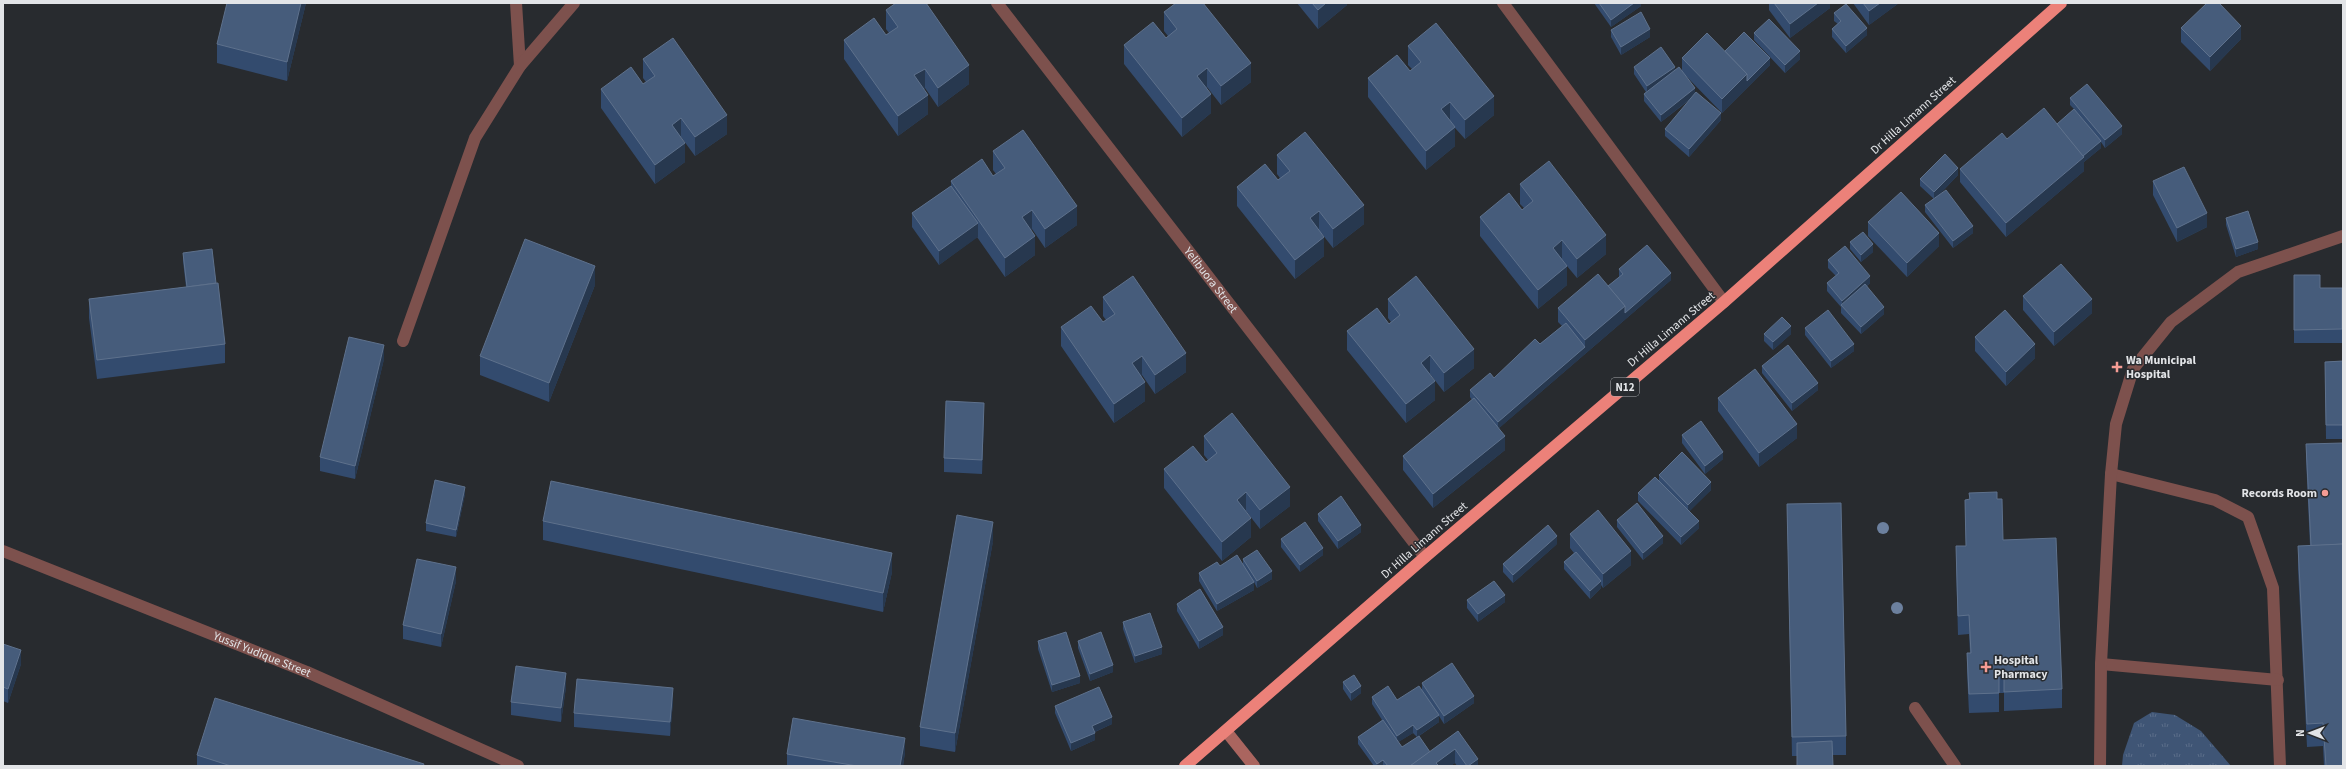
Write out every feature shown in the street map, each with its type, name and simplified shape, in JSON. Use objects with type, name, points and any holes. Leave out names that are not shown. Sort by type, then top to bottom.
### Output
[{"type":"highway","name":"Dr Hilla Limann Street","points":[[1185,766],[1425,557],[1724,302],[2061,3]]},
{"type":"street","points":[[516,3],[520,66]]},
{"type":"street","points":[[403,341],[475,138],[520,66],[574,3]]},
{"type":"street","name":"Yelibuora Street","points":[[997,3],[1425,557]]},
{"type":"street","points":[[1503,3],[1724,302]]},
{"type":"street","points":[[2100,766],[2101,664],[2110,474],[2116,424],[2133,369],[2171,322],[2238,272],[2343,236]]},
{"type":"street","points":[[2110,474],[2215,500],[2248,517],[2273,588],[2278,680],[2280,766]]},
{"type":"street","name":"Yussif Yudique Street","points":[[3,551],[307,672],[518,766]]},
{"type":"street","points":[[2101,664],[2278,680]]},
{"type":"street","points":[[1915,708],[1955,766]]},
{"type":"street","points":[[1226,731],[1254,766]]},
{"type":"green space","points":[[2152,712],[2175,715],[2201,731],[2231,766],[2122,766],[2123,755],[2134,723]]},
{"type":"building","points":[[227,3],[301,3],[287,62],[217,44]]},
{"type":"building","points":[[896,3],[926,3],[969,65],[938,88],[925,69],[914,75],[928,95],[898,116],[844,40],[874,18],[886,35],[898,27],[886,10]]},
{"type":"building","points":[[1176,3],[1203,3],[1251,63],[1221,86],[1207,68],[1197,76],[1211,94],[1182,118],[1124,45],[1153,22],[1166,38],[1177,29],[1164,12]]},
{"type":"building","points":[[1312,3],[1326,3],[1318,10]]},
{"type":"building","points":[[1599,3],[1634,3],[1611,20]]},
{"type":"building","points":[[1774,3],[1818,3],[1790,24]]},
{"type":"building","points":[[1863,3],[1880,3],[1869,11]]},
{"type":"building","points":[[2207,3],[2219,3],[2241,26],[2210,57],[2181,28]]},
{"type":"building","points":[[1846,4],[1867,28],[1846,46],[1832,29],[1841,21],[1834,13]]},
{"type":"building","points":[[1641,12],[1650,29],[1621,47],[1611,30]]},
{"type":"building","points":[[1769,19],[1800,51],[1785,65],[1754,33]]},
{"type":"building","points":[[1436,23],[1494,96],[1465,120],[1450,102],[1441,109],[1455,127],[1426,151],[1368,78],[1397,55],[1410,71],[1421,62],[1408,46]]},
{"type":"building","points":[[1744,32],[1770,58],[1747,81],[1747,74],[1725,51]]},
{"type":"building","points":[[1707,33],[1747,74],[1722,99],[1682,58]]},
{"type":"building","points":[[673,38],[727,115],[695,137],[681,118],[672,125],[685,143],[655,165],[601,89],[631,67],[643,84],[655,76],[643,59]]},
{"type":"building","points":[[1661,47],[1675,67],[1647,86],[1634,67]]},
{"type":"building","points":[[1679,67],[1695,88],[1661,115],[1644,94]]},
{"type":"building","points":[[2087,84],[2122,126],[2105,140],[2070,98]]},
{"type":"building","points":[[1696,92],[1721,113],[1689,149],[1665,129]]},
{"type":"building","points":[[2044,108],[2084,157],[2006,223],[1960,169],[2002,133],[2007,139]]},
{"type":"building","points":[[2074,109],[2101,141],[2083,156],[2057,124]]},
{"type":"building","points":[[1023,130],[1077,206],[1045,229],[1032,210],[1022,217],[1035,236],[1005,258],[951,181],[982,159],[993,176],[1005,168],[993,151]]},
{"type":"building","points":[[1305,132],[1364,205],[1333,229],[1319,211],[1310,218],[1324,237],[1295,260],[1237,187],[1265,164],[1278,180],[1290,171],[1277,155]]},
{"type":"building","points":[[1945,154],[1958,168],[1934,192],[1920,179]]},
{"type":"building","points":[[1549,161],[1606,235],[1577,259],[1562,240],[1553,248],[1567,266],[1538,290],[1480,217],[1509,193],[1522,210],[1533,201],[1520,184]]},
{"type":"building","points":[[2184,167],[2207,213],[2177,228],[2153,181]]},
{"type":"building","points":[[951,186],[978,223],[939,251],[912,213]]},
{"type":"building","points":[[1946,190],[1973,226],[1953,241],[1925,205]]},
{"type":"building","points":[[1901,192],[1939,233],[1907,263],[1868,222]]},
{"type":"building","points":[[2248,211],[2258,242],[2236,249],[2226,218]]},
{"type":"building","points":[[1863,232],[1873,244],[1861,255],[1850,242]]},
{"type":"building","points":[[525,239],[595,266],[549,383],[480,356]]},
{"type":"building","points":[[1647,245],[1671,273],[1625,313],[1625,306],[1608,286],[1623,274],[1619,269]]},
{"type":"building","points":[[1845,246],[1870,276],[1842,301],[1827,283],[1839,273],[1828,260]]},
{"type":"building","points":[[212,249],[216,283],[187,287],[183,253]]},
{"type":"building","points":[[2061,264],[2092,299],[2054,332],[2023,296]]},
{"type":"building","points":[[1598,274],[1625,306],[1585,340],[1558,308]]},
{"type":"building","points":[[2294,275],[2320,275],[2320,288],[2342,288],[2342,329],[2294,330]]},
{"type":"building","points":[[1133,276],[1186,353],[1155,375],[1142,356],[1132,363],[1145,382],[1114,404],[1061,327],[1091,306],[1103,322],[1115,314],[1103,297]]},
{"type":"building","points":[[1416,276],[1474,349],[1444,373],[1430,355],[1421,363],[1435,381],[1406,404],[1347,331],[1377,308],[1389,324],[1400,315],[1388,299]]},
{"type":"building","points":[[218,283],[225,344],[97,360],[89,299]]},
{"type":"building","points":[[1865,284],[1884,307],[1861,327],[1841,305]]},
{"type":"building","points":[[1828,310],[1854,344],[1831,361],[1805,328]]},
{"type":"building","points":[[2005,310],[2035,344],[2006,372],[1975,337]]},
{"type":"building","points":[[1782,317],[1791,326],[1773,342],[1764,334]]},
{"type":"building","points":[[1566,323],[1585,347],[1498,422],[1470,390],[1490,373],[1494,378],[1535,339],[1540,344]]},
{"type":"building","points":[[349,337],[384,345],[355,466],[320,457]]},
{"type":"building","points":[[1788,345],[1818,383],[1792,403],[1762,366]]},
{"type":"building","points":[[2343,361],[2343,425],[2326,425],[2325,362]]},
{"type":"building","points":[[1755,369],[1797,424],[1759,453],[1718,398]]},
{"type":"building","points":[[1474,398],[1505,436],[1433,494],[1403,456]]},
{"type":"building","points":[[946,401],[984,403],[982,460],[944,458]]},
{"type":"building","points":[[1232,413],[1290,487],[1260,510],[1246,492],[1237,500],[1251,518],[1222,542],[1164,469],[1193,446],[1206,462],[1217,453],[1204,436]]},
{"type":"building","points":[[1701,421],[1723,452],[1705,466],[1682,435]]},
{"type":"building","name":"Records Room","points":[[2343,443],[2343,544],[2311,546],[2306,444]]},
{"type":"building","points":[[1682,452],[1711,482],[1688,505],[1659,475]]},
{"type":"building","points":[[1655,477],[1699,521],[1681,537],[1638,493]]},
{"type":"building","points":[[435,480],[465,487],[456,530],[426,523]]},
{"type":"building","points":[[551,481],[892,553],[883,593],[543,521]]},
{"type":"building","points":[[1997,492],[1997,499],[2002,499],[2003,540],[2056,538],[2062,689],[2004,692],[2004,674],[1999,674],[1999,693],[1969,694],[1967,653],[1971,653],[1969,615],[1958,616],[1956,546],[1966,546],[1965,500],[1970,499],[1969,493]]},
{"type":"building","points":[[1341,496],[1361,525],[1338,541],[1318,514]]},
{"type":"building","points":[[1637,503],[1663,536],[1643,553],[1617,520]]},
{"type":"building","points":[[1841,503],[1846,736],[1792,737],[1787,504]]},
{"type":"building","points":[[1598,510],[1631,551],[1603,574],[1570,534]]},
{"type":"building","points":[[957,515],[993,522],[955,733],[920,727]]},
{"type":"building","points":[[1305,522],[1323,548],[1300,565],[1281,539]]},
{"type":"building","points":[[1548,525],[1557,536],[1513,575],[1503,564]]},
{"type":"building","points":[[2343,544],[2343,766],[2326,766],[2323,723],[2307,724],[2298,546]]},
{"type":"building","points":[[1257,550],[1272,571],[1257,581],[1243,559]]},
{"type":"building","points":[[1576,552],[1601,581],[1590,591],[1564,562]]},
{"type":"building","points":[[1237,555],[1254,582],[1217,604],[1199,573],[1217,562],[1220,566]]},
{"type":"building","points":[[417,559],[456,567],[441,634],[403,625]]},
{"type":"building","points":[[1494,581],[1505,595],[1478,614],[1467,600]]},
{"type":"building","points":[[1200,589],[1223,627],[1199,641],[1177,604]]},
{"type":"building","points":[[1150,613],[1162,647],[1135,656],[1123,622]]},
{"type":"building","points":[[1066,632],[1080,676],[1052,685],[1038,641]]},
{"type":"building","points":[[1101,632],[1113,665],[1090,674],[1078,641]]},
{"type":"building","points":[[3,644],[21,650],[8,689],[3,687]]},
{"type":"building","points":[[1452,663],[1474,696],[1444,716],[1422,683]]},
{"type":"building","points":[[516,666],[566,673],[561,708],[511,702]]},
{"type":"building","points":[[1354,675],[1361,686],[1351,693],[1343,682]]},
{"type":"building","points":[[577,679],[673,688],[670,722],[574,713]]},
{"type":"building","points":[[1388,686],[1397,700],[1419,686],[1439,715],[1417,730],[1413,725],[1397,736],[1372,697]]},
{"type":"building","points":[[1099,687],[1112,717],[1092,726],[1095,733],[1071,743],[1055,706]]},
{"type":"building","points":[[215,698],[424,764],[423,766],[231,766],[197,755]]},
{"type":"building","points":[[793,718],[905,738],[900,766],[857,766],[787,754]]},
{"type":"building","points":[[1383,720],[1402,747],[1419,736],[1430,752],[1410,766],[1388,766],[1383,760],[1377,764],[1358,737]]},
{"type":"building","points":[[1458,731],[1478,759],[1467,766],[1455,749],[1436,763],[1439,766],[1410,766]]},
{"type":"building","points":[[1832,741],[1833,766],[1797,766],[1797,743]]},
{"type":"place","name":"Wa Municipal Hospital","points":[[2117,367]]},
{"type":"place","name":"Records Room","points":[[2325,493]]},
{"type":"place","name":"Hospital Pharmacy","points":[[1986,667]]}]
